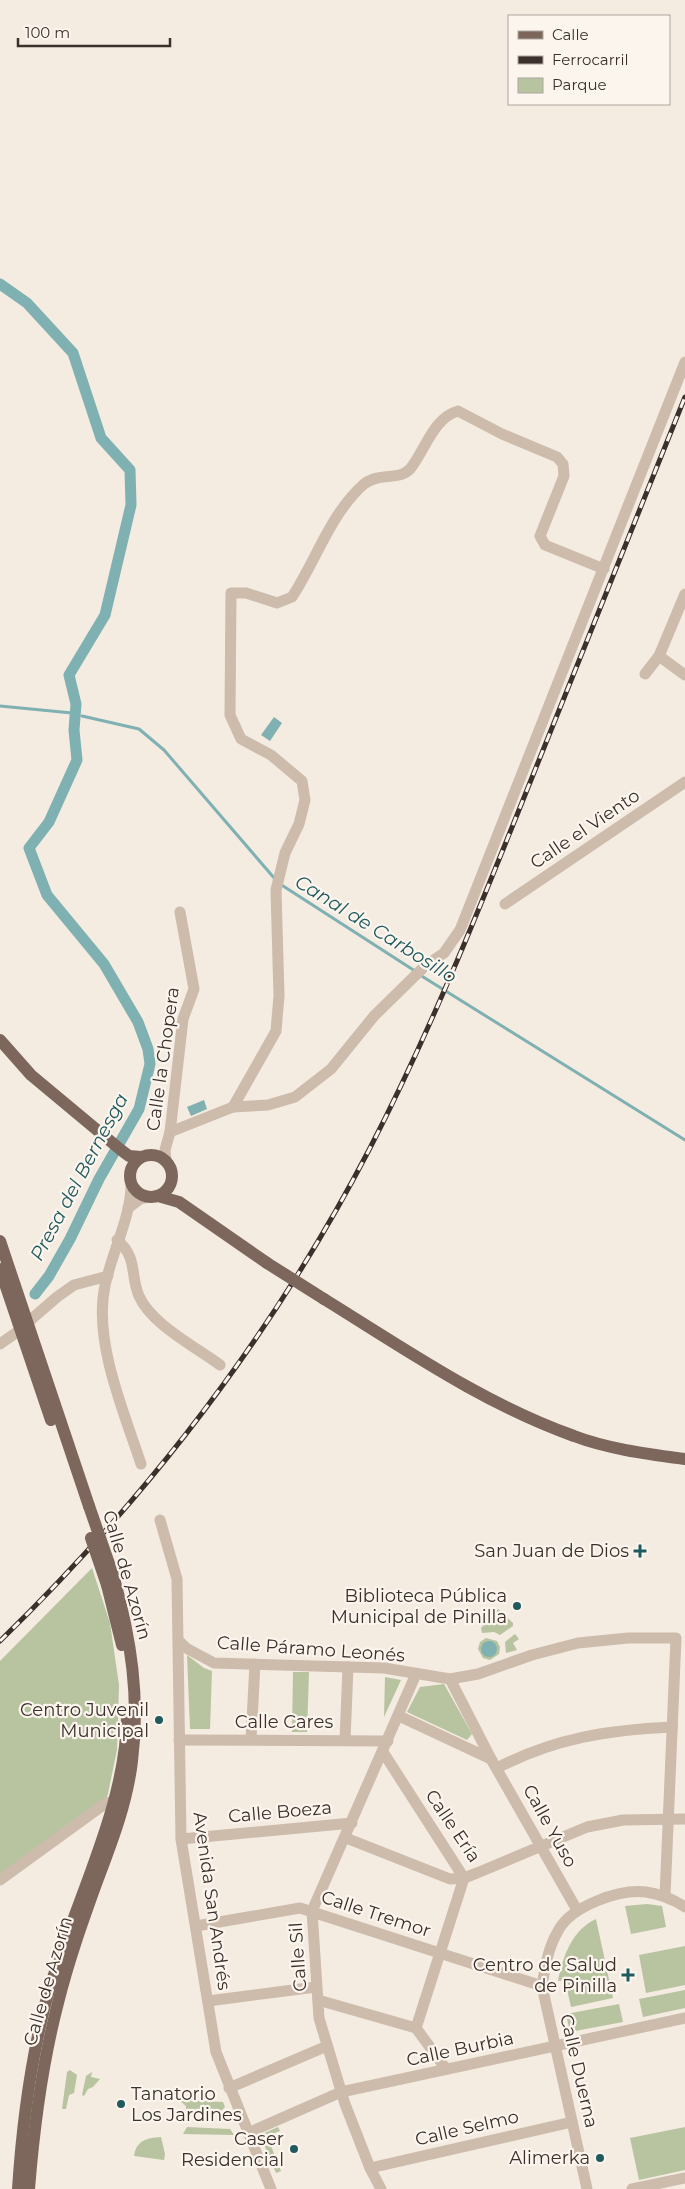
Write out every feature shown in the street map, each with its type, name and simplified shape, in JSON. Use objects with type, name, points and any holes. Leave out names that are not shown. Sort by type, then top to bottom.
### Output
[{"type":"main road","points":[[0,1040],[31,1075],[129,1156],[157,1155],[172,1169],[174,1191],[179,1202]]},
{"type":"main road","points":[[119,1148],[131,1169],[131,1183],[136,1191],[179,1202],[324,1300],[474,1391],[528,1418],[576,1437],[685,1459]]},
{"type":"main road","points":[[131,1169],[157,1155]]},
{"type":"main road","points":[[154,1196],[166,1191],[172,1178]]},
{"type":"main road","name":"Calle de Azorín","points":[[0,1240],[24,1326],[110,1582],[126,1619],[135,1688],[132,1762],[114,1835],[77,1937],[58,2002],[42,2070],[29,2189]]},
{"type":"main road","name":"Calle de Azorín","points":[[0,1269],[24,1326]]},
{"type":"main road","name":"Calle de Azorín","points":[[18,2189],[28,2088],[45,2005],[114,1802],[127,1720],[126,1682],[110,1582]]},
{"type":"street","points":[[170,1132],[233,1107],[268,1105],[295,1097],[331,1069],[374,1016],[425,966],[444,953],[460,930],[685,362]]},
{"type":"street","points":[[233,1107],[276,1031],[279,996],[276,890],[285,853],[299,824],[305,800],[302,781],[271,755],[241,739],[230,715],[231,594],[246,594],[277,603],[292,597],[335,520],[365,483],[378,476],[401,475],[409,469],[442,420],[451,413],[458,411],[502,434],[557,457],[563,464],[564,476],[540,540],[545,545],[604,569]]},
{"type":"street","points":[[646,674],[659,656],[685,594]]},
{"type":"street","points":[[659,656],[685,675]]},
{"type":"street","name":"Calle el Viento","points":[[505,904],[685,782]]},
{"type":"street","name":"Calle la Chopera","points":[[157,1155],[170,1132],[183,1019],[194,989],[180,912]]},
{"type":"street","points":[[131,1183],[128,1208],[108,1276],[101,1318],[113,1376],[141,1464]]},
{"type":"street","points":[[128,1208],[140,1199],[154,1196]]},
{"type":"street","points":[[118,1240],[134,1264],[138,1295],[152,1316],[220,1365]]},
{"type":"street","points":[[0,1344],[24,1326],[57,1296],[74,1285],[108,1276]]},
{"type":"street","name":"Avenida San Andrés","points":[[160,1520],[177,1579],[180,1642],[181,1839],[216,2052],[271,2189]]},
{"type":"street","name":"Calle Páramo Leonés","points":[[180,1642],[186,1648],[214,1663],[384,1668],[450,1679],[478,1674],[532,1655],[578,1643],[628,1638],[676,1638],[672,1728]]},
{"type":"street","points":[[251,1740],[255,1664]]},
{"type":"street","points":[[345,1740],[348,1667]]},
{"type":"street","name":"Calle Sil","points":[[381,2189],[370,2168],[341,2092],[319,2018],[312,1911],[346,1838],[416,1674]]},
{"type":"street","name":"Calle Yuso","points":[[450,1679],[494,1764],[577,1910]]},
{"type":"street","points":[[399,1716],[494,1764],[517,1758],[560,1742],[607,1732],[672,1728],[665,1896]]},
{"type":"street","name":"Calle Cares","points":[[179,1740],[388,1740]]},
{"type":"street","name":"Calle Ería","points":[[383,1752],[464,1878],[542,1848],[587,1827],[623,1820],[685,1819]]},
{"type":"street","points":[[0,1880],[106,1803],[114,1802]]},
{"type":"street","name":"Calle Boeza","points":[[181,1839],[352,1823]]},
{"type":"street","name":"Calle Boeza","points":[[346,1838],[450,1879],[464,1878]]},
{"type":"street","points":[[416,2028],[464,1878]]},
{"type":"street","points":[[577,1910],[608,1896],[644,1892],[665,1896],[685,1907]]},
{"type":"street","name":"Calle Tremor","points":[[196,1926],[300,1908],[542,1986]]},
{"type":"street","name":"Calle Duerna","points":[[577,1910],[558,1929],[547,1957],[542,1986],[587,2189]]},
{"type":"street","points":[[208,2001],[316,1987]]},
{"type":"street","points":[[318,2000],[416,2028],[446,2069]]},
{"type":"street","name":"Calle Burbia","points":[[248,2133],[341,2092],[685,2018]]},
{"type":"street","points":[[230,2088],[327,2046]]},
{"type":"street","name":"Calle Selmo","points":[[370,2168],[572,2122]]},
{"type":"street","points":[[632,2189],[685,2178]]},
{"type":"green space","points":[[92,1568],[110,1623],[119,1685],[117,1750],[106,1803],[0,1876],[0,1661]]},
{"type":"green space","points":[[498,1609],[513,1623],[513,1626],[500,1635],[494,1632],[482,1633],[481,1628]]},
{"type":"green space","points":[[515,1634],[519,1639],[513,1643],[517,1650],[506,1653],[505,1642]]},
{"type":"green space","points":[[486,1638],[497,1641],[500,1647],[499,1654],[490,1660],[483,1658],[478,1649],[480,1642]]},
{"type":"green space","points":[[187,1655],[204,1668],[212,1671],[210,1729],[190,1729]]},
{"type":"green space","points":[[293,1672],[309,1672],[307,1732],[292,1732]]},
{"type":"green space","points":[[385,1677],[401,1680],[384,1717]]},
{"type":"green space","points":[[444,1684],[472,1734],[467,1740],[407,1712],[420,1687]]},
{"type":"green space","points":[[647,1904],[662,1906],[666,1927],[631,1934],[625,1906]]},
{"type":"green space","points":[[596,1919],[613,1998],[571,2007],[565,1980],[558,1981],[563,1962],[575,1937]]},
{"type":"green space","points":[[685,1946],[685,1985],[646,1993],[639,1955]]},
{"type":"green space","points":[[685,1990],[685,2008],[643,2017],[639,1999]]},
{"type":"green space","points":[[619,2004],[623,2022],[570,2032],[566,2014]]},
{"type":"green space","points":[[70,2070],[77,2075],[74,2093],[69,2095],[66,2109],[62,2109],[67,2072]]},
{"type":"green space","points":[[92,2072],[91,2077],[100,2079],[93,2087],[88,2089],[84,2096],[82,2095],[86,2076]]},
{"type":"green space","points":[[179,2100],[223,2102],[225,2107],[221,2111],[186,2109],[186,2106]]},
{"type":"green space","points":[[187,2127],[230,2129],[234,2135],[183,2134]]},
{"type":"green space","points":[[278,2127],[280,2131],[267,2136],[281,2171],[276,2173],[260,2135]]},
{"type":"green space","points":[[685,2127],[685,2170],[639,2180],[630,2138]]},
{"type":"green space","points":[[161,2137],[165,2154],[164,2160],[134,2156],[137,2147],[143,2141]]},
{"type":"water","points":[[274,717],[282,723],[270,741],[261,735]]},
{"type":"water","points":[[204,1100],[207,1109],[191,1116],[187,1107]]},
{"type":"water","points":[[489,1641],[495,1643],[497,1649],[495,1655],[489,1657],[483,1655],[481,1649],[483,1643]]},
{"type":"waterway","name":"Presa del Bernesga","points":[[0,284],[27,303],[73,353],[101,438],[130,470],[131,505],[105,615],[69,675],[76,704],[74,730],[77,760],[49,822],[29,848],[47,895],[104,964],[138,1022],[148,1049],[150,1064],[139,1109],[99,1179],[70,1239],[49,1276],[35,1294]]},
{"type":"waterway","name":"Canal de Carbosillo","points":[[0,706],[72,713]]},
{"type":"waterway","name":"Canal de Carbosillo","points":[[82,716],[139,729],[164,750],[275,879]]},
{"type":"waterway","name":"Canal de Carbosillo","points":[[280,884],[415,971]]},
{"type":"waterway","name":"Canal de Carbosillo","points":[[420,975],[685,1140]]},
{"type":"railway","points":[[0,1641],[107,1529],[205,1409],[293,1282],[333,1216],[370,1148],[414,1059],[454,968],[685,397]]},
{"type":"place","name":"San Juan de Dios","points":[[640,1551]]},
{"type":"place","name":"Biblioteca Pública Municipal de Pinilla","points":[[517,1606]]},
{"type":"place","name":"Centro Juvenil Municipal","points":[[159,1720]]},
{"type":"place","name":"Centro de Salud de Pinilla","points":[[628,1975]]},
{"type":"place","name":"Tanatorio Los Jardines","points":[[121,2104]]},
{"type":"place","name":"Caser Residencial","points":[[294,2149]]},
{"type":"place","name":"Alimerka","points":[[600,2158]]}]
